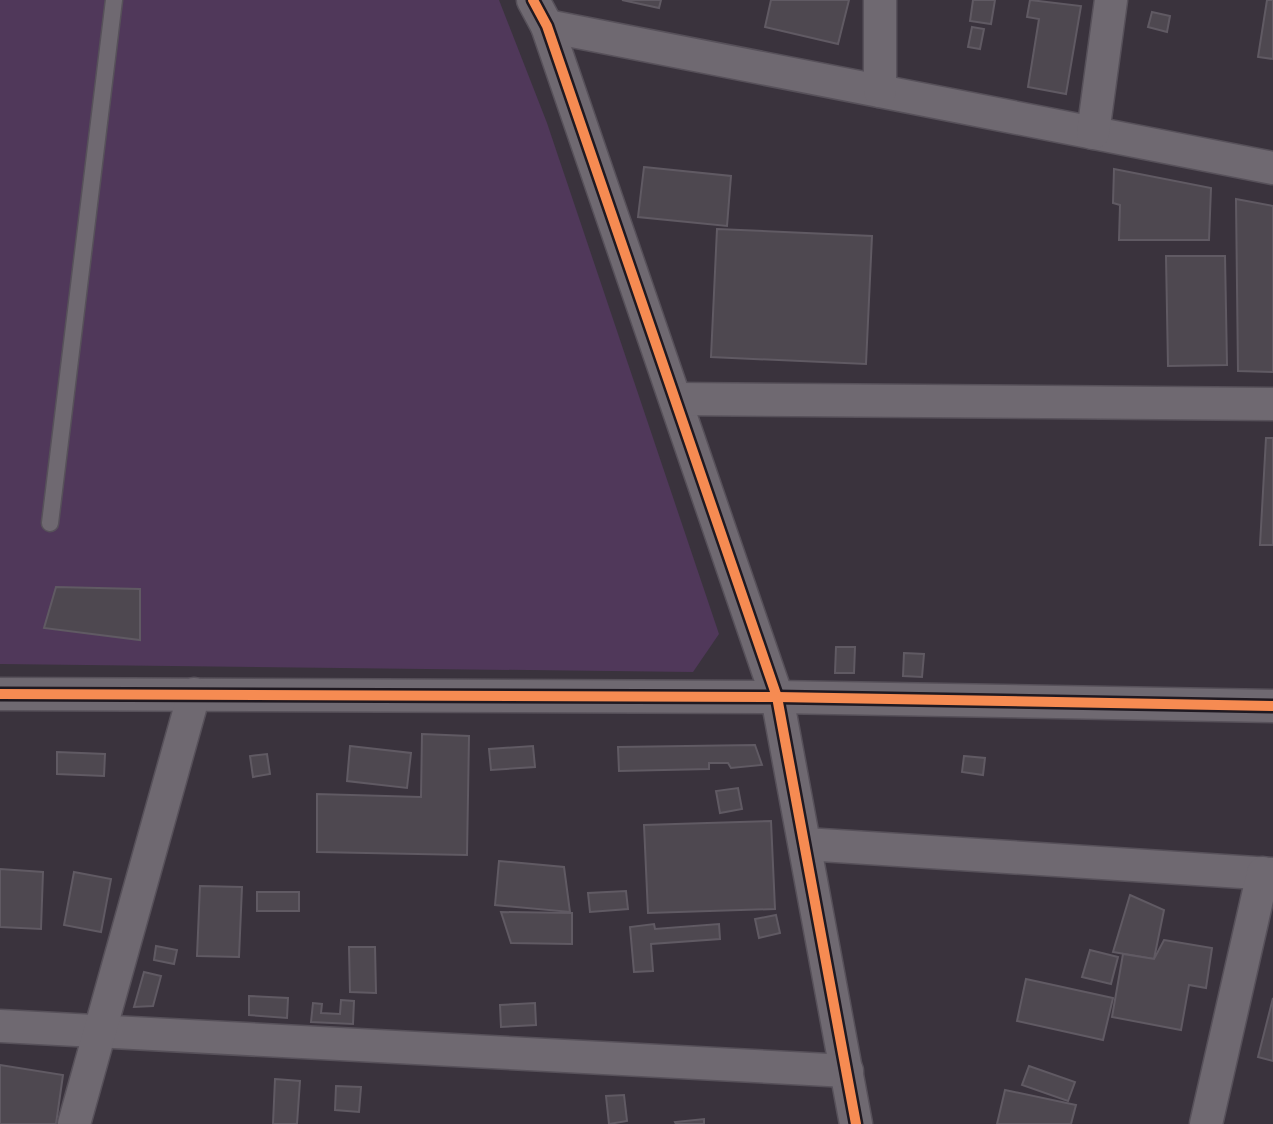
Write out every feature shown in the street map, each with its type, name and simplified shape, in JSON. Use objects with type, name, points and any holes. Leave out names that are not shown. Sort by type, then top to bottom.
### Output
[{"type":"street","points":[[880,0],[880,91]]},
{"type":"street","points":[[1093,133],[1111,0]]},
{"type":"street","points":[[540,13],[880,91],[1273,168]]},
{"type":"street","points":[[540,13],[678,399],[777,697],[856,1124]]},
{"type":"street","points":[[678,399],[1273,404]]},
{"type":"street","points":[[0,694],[777,697],[1273,706]]},
{"type":"street","points":[[74,1124],[194,694]]},
{"type":"street","points":[[805,844],[1268,874],[1206,1124]]},
{"type":"street","points":[[0,1026],[847,1071]]},
{"type":"lane","points":[[50,523],[114,0]]},
{"type":"shaded area","points":[[0,0],[499,0],[547,123],[719,634],[693,672],[0,664]]},
{"type":"building","points":[[622,0],[661,0],[659,8]]},
{"type":"building","points":[[771,0],[849,0],[838,44],[765,27]]},
{"type":"building","points":[[973,0],[995,0],[991,24],[970,21]]},
{"type":"building","points":[[1030,0],[1081,6],[1066,94],[1028,87],[1039,19],[1027,17]]},
{"type":"building","points":[[1267,0],[1273,0],[1273,59],[1258,57]]},
{"type":"building","points":[[1152,12],[1170,16],[1167,32],[1148,27]]},
{"type":"building","points":[[972,27],[984,29],[980,49],[968,47]]},
{"type":"building","points":[[644,167],[731,176],[727,226],[638,217]]},
{"type":"building","points":[[1114,169],[1211,188],[1209,240],[1119,240],[1120,205],[1113,203]]},
{"type":"building","points":[[1236,199],[1273,206],[1273,372],[1238,371]]},
{"type":"building","points":[[717,229],[872,236],[866,364],[711,357]]},
{"type":"building","points":[[1166,256],[1225,256],[1227,365],[1168,366]]},
{"type":"building","points":[[1266,438],[1273,438],[1273,545],[1260,545]]},
{"type":"building","points":[[56,587],[140,589],[140,640],[44,628]]},
{"type":"building","points":[[836,647],[855,647],[854,673],[835,673]]},
{"type":"building","points":[[904,653],[924,654],[922,677],[903,676]]},
{"type":"building","points":[[422,734],[469,736],[467,855],[317,852],[317,794],[421,797]]},
{"type":"building","points":[[755,745],[762,765],[731,768],[728,763],[709,763],[709,769],[619,771],[618,747]]},
{"type":"building","points":[[350,746],[411,753],[407,788],[347,781]]},
{"type":"building","points":[[533,746],[535,767],[491,770],[489,749]]},
{"type":"building","points":[[57,752],[105,754],[104,776],[57,774]]},
{"type":"building","points":[[267,754],[270,774],[253,777],[250,756]]},
{"type":"building","points":[[964,756],[985,758],[983,775],[962,772]]},
{"type":"building","points":[[738,788],[742,809],[720,813],[716,791]]},
{"type":"building","points":[[771,821],[775,909],[648,913],[644,825]]},
{"type":"building","points":[[499,861],[564,867],[570,912],[495,905]]},
{"type":"building","points":[[0,869],[43,872],[41,929],[0,927]]},
{"type":"building","points":[[74,872],[111,879],[101,932],[64,925]]},
{"type":"building","points":[[200,886],[242,887],[239,957],[197,956]]},
{"type":"building","points":[[626,891],[628,909],[590,912],[588,893]]},
{"type":"building","points":[[257,892],[299,892],[299,911],[257,911]]},
{"type":"building","points":[[1130,895],[1164,910],[1154,959],[1113,952]]},
{"type":"building","points":[[501,912],[572,913],[572,944],[511,943]]},
{"type":"building","points":[[776,915],[780,933],[759,938],[755,919]]},
{"type":"building","points":[[654,924],[655,929],[719,924],[720,939],[651,944],[653,971],[634,972],[630,927]]},
{"type":"building","points":[[1164,940],[1212,948],[1206,988],[1189,985],[1181,1030],[1112,1017],[1123,954],[1154,959]]},
{"type":"building","points":[[156,946],[177,950],[174,964],[154,960]]},
{"type":"building","points":[[349,947],[375,947],[376,993],[350,992]]},
{"type":"building","points":[[1090,950],[1118,957],[1111,984],[1082,977]]},
{"type":"building","points":[[144,972],[161,976],[153,1006],[134,1007]]},
{"type":"building","points":[[1026,979],[1113,998],[1103,1040],[1017,1021]]},
{"type":"building","points":[[249,996],[288,998],[287,1018],[249,1015]]},
{"type":"building","points":[[1273,998],[1273,1061],[1258,1057]]},
{"type":"building","points":[[341,1000],[354,1001],[353,1024],[311,1022],[313,1003],[322,1004],[321,1013],[340,1014]]},
{"type":"building","points":[[535,1003],[536,1025],[501,1027],[500,1005]]},
{"type":"building","points":[[0,1065],[63,1075],[56,1124],[0,1124]]},
{"type":"building","points":[[1029,1066],[1075,1082],[1068,1101],[1022,1085]]},
{"type":"building","points":[[275,1079],[300,1081],[297,1124],[273,1124]]},
{"type":"building","points":[[336,1086],[361,1087],[359,1112],[335,1110]]},
{"type":"building","points":[[1005,1090],[1076,1105],[1071,1124],[997,1124]]},
{"type":"building","points":[[624,1095],[627,1121],[609,1124],[606,1096]]},
{"type":"building","points":[[704,1119],[704,1124],[675,1122]]},
{"type":"cycle path","points":[[533,0],[547,26],[777,697],[856,1124]]},
{"type":"cycle path","points":[[0,694],[777,697],[1273,706]]}]
